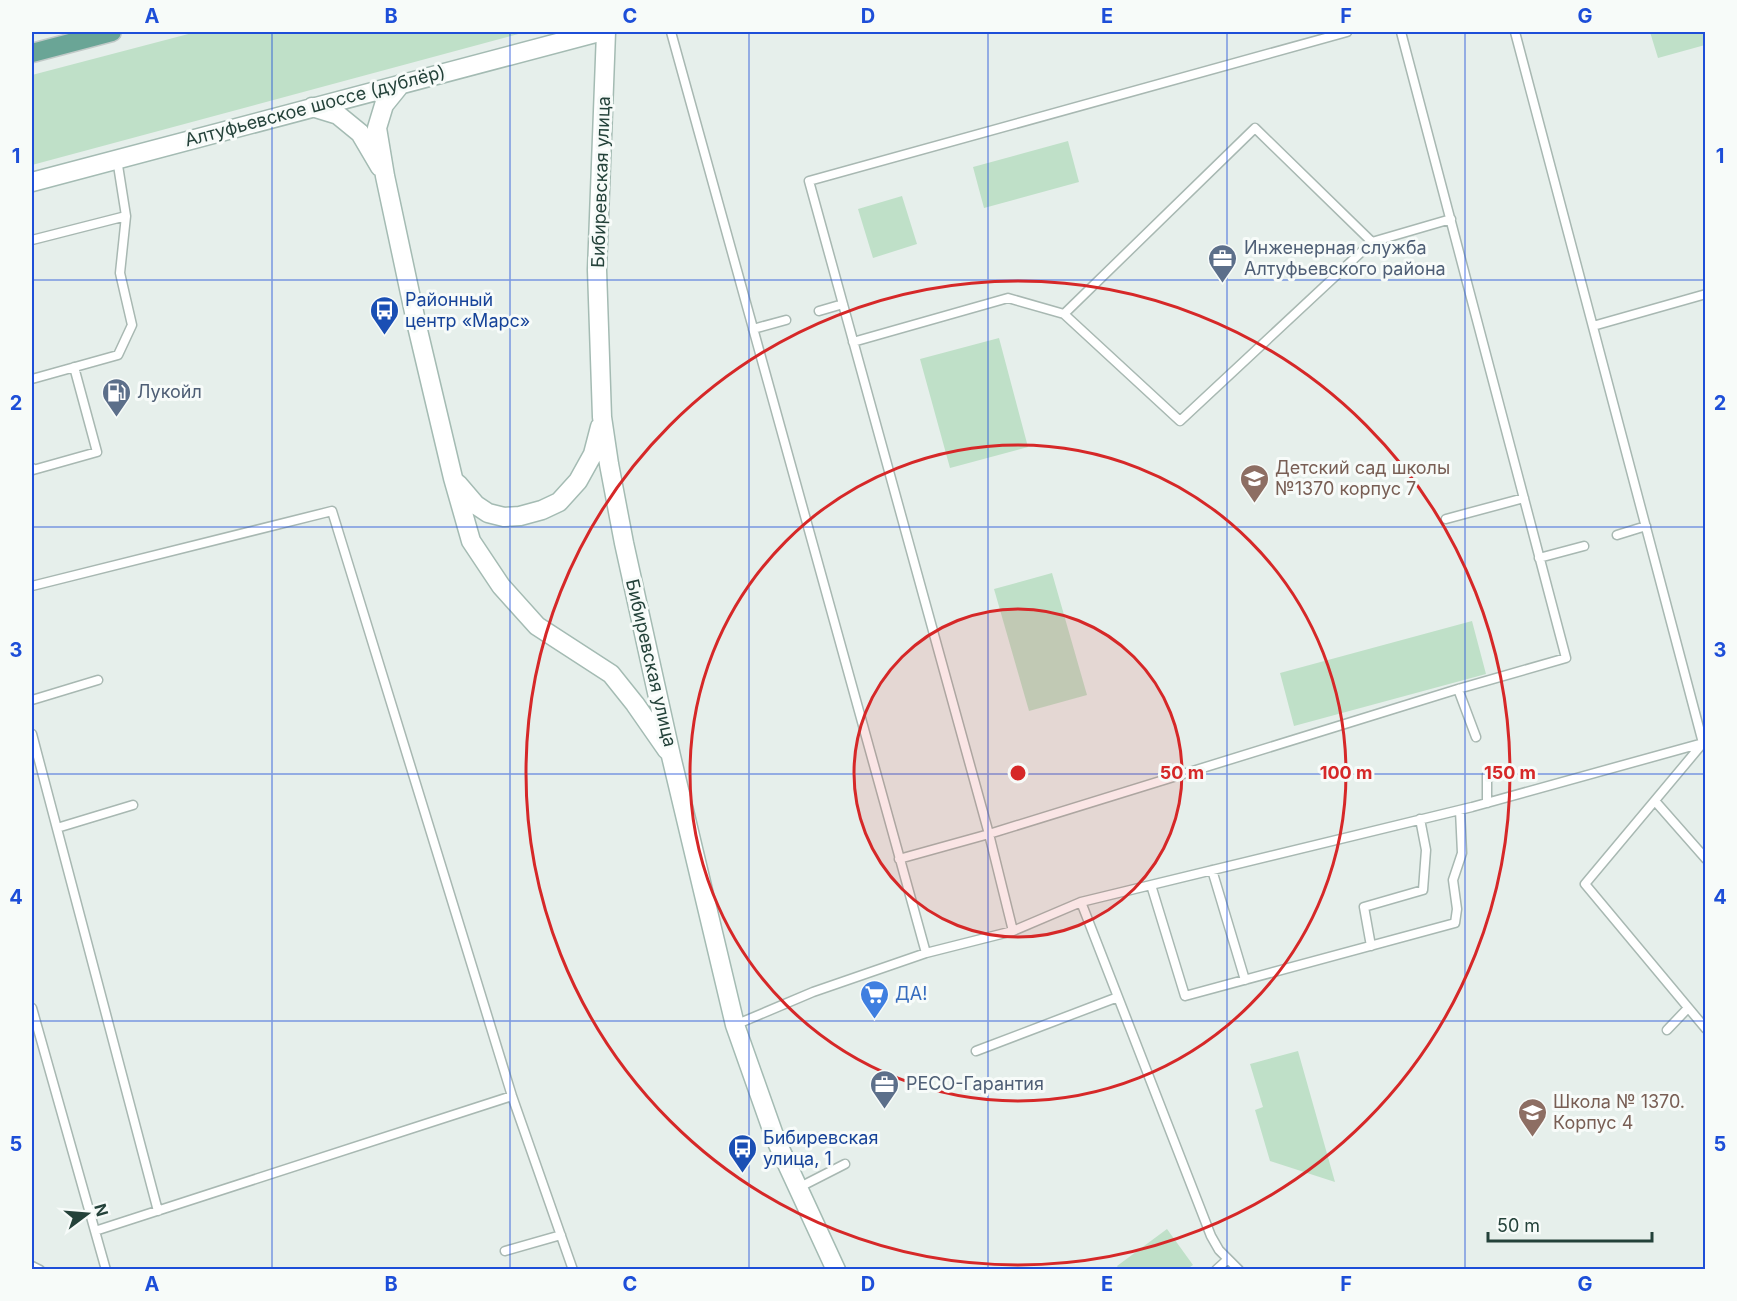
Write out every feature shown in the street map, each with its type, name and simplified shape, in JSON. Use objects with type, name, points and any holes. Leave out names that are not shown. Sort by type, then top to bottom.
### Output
[{"type":"main road","points":[[32,53],[112,32]]},
{"type":"main road","name":"Алтуфьевское шоссе (дублёр)","points":[[32,182],[599,32]]},
{"type":"main road","name":"Бибиревская улица","points":[[606,32],[597,270],[602,417],[624,543],[671,756],[735,1025],[771,1128],[836,1269]]},
{"type":"main road","points":[[401,84],[384,105],[377,128],[417,327],[453,478],[471,541],[501,586],[537,626],[611,674],[671,756]]},
{"type":"main road","points":[[310,107],[338,115],[360,133],[385,176]]},
{"type":"main road","points":[[453,478],[476,505],[488,513],[504,517],[520,516],[542,510],[559,502],[578,481],[593,454],[602,417]]},
{"type":"lane","points":[[671,32],[926,953]]},
{"type":"lane","points":[[1013,931],[989,834],[809,181],[1347,32]]},
{"type":"lane","points":[[899,858],[989,834],[1566,658],[1401,32]]},
{"type":"lane","points":[[1515,32],[1703,743]]},
{"type":"lane","points":[[1064,314],[1255,128],[1372,242]]},
{"type":"lane","points":[[32,379],[118,355],[132,325],[120,273],[126,216],[116,159]]},
{"type":"lane","points":[[32,240],[126,216]]},
{"type":"lane","points":[[854,342],[1008,298],[1064,314],[1180,421],[1372,242],[1450,219]]},
{"type":"lane","points":[[1593,326],[1706,294]]},
{"type":"lane","points":[[819,311],[843,304]]},
{"type":"lane","points":[[753,329],[786,320]]},
{"type":"lane","points":[[32,468],[33,470],[97,452],[74,367]]},
{"type":"lane","points":[[1446,519],[1524,498]]},
{"type":"lane","points":[[32,586],[332,511],[513,1096],[573,1269]]},
{"type":"lane","points":[[1617,535],[1646,526]]},
{"type":"lane","points":[[1539,558],[1584,546]]},
{"type":"lane","points":[[32,700],[98,680]]},
{"type":"lane","points":[[1458,690],[1476,737]]},
{"type":"lane","points":[[32,734],[159,1211]]},
{"type":"lane","points":[[1703,743],[1585,884],[1706,1029]]},
{"type":"lane","points":[[735,1025],[813,992],[926,953],[1013,931],[1081,902],[1460,810],[1703,743]]},
{"type":"lane","points":[[1487,775],[1487,803]]},
{"type":"lane","points":[[1655,801],[1706,859]]},
{"type":"lane","points":[[57,828],[133,806]]},
{"type":"lane","points":[[1151,885],[1185,996],[1455,923],[1457,909],[1453,880],[1462,853],[1460,810]]},
{"type":"lane","points":[[1371,946],[1364,907],[1423,890],[1426,850],[1420,819]]},
{"type":"lane","points":[[1212,870],[1245,980]]},
{"type":"lane","points":[[1081,902],[1211,1236],[1219,1251],[1239,1269]]},
{"type":"lane","points":[[976,1051],[1118,997]]},
{"type":"lane","points":[[32,1008],[106,1269]]},
{"type":"lane","points":[[1667,1030],[1688,1008]]},
{"type":"lane","points":[[95,1231],[513,1096]]},
{"type":"lane","points":[[797,1188],[845,1164]]},
{"type":"lane","points":[[504,1251],[561,1235]]},
{"type":"lane","points":[[1216,1269],[1228,1259]]},
{"type":"lane","points":[[32,1266],[40,1269]]},
{"type":"green space","points":[[196,32],[526,32],[32,165],[32,75]]},
{"type":"green space","points":[[1650,32],[1705,32],[1705,45],[1658,58]]},
{"type":"green space","points":[[1068,141],[1079,182],[984,208],[973,167]]},
{"type":"green space","points":[[902,196],[917,244],[873,258],[858,209]]},
{"type":"green space","points":[[999,338],[1028,447],[950,468],[920,359]]},
{"type":"green space","points":[[1052,573],[1087,695],[1029,711],[994,589]]},
{"type":"green space","points":[[1472,621],[1486,674],[1294,726],[1280,673]]},
{"type":"green space","points":[[1298,1051],[1335,1182],[1270,1161],[1255,1110],[1263,1107],[1250,1064]]},
{"type":"green space","points":[[1167,1229],[1193,1265],[1187,1269],[1119,1269],[1117,1266]]},
{"type":"place","name":"Инженерная служба Алтуфьевского района","points":[[1223,284]]},
{"type":"place","name":"Районный центр «Марс»","points":[[384,336]]},
{"type":"place","name":"Лукойл","points":[[116,418]]},
{"type":"place","name":"Детский сад школы №1370 корпус 7","points":[[1254,504]]},
{"type":"place","name":"ДА!","points":[[874,1020]]},
{"type":"place","name":"РЕСО-Гарантия","points":[[885,1110]]},
{"type":"place","name":"Школа № 1370. Корпус 4","points":[[1532,1138]]},
{"type":"place","name":"Бибиревская улица, 1","points":[[742,1174]]}]
